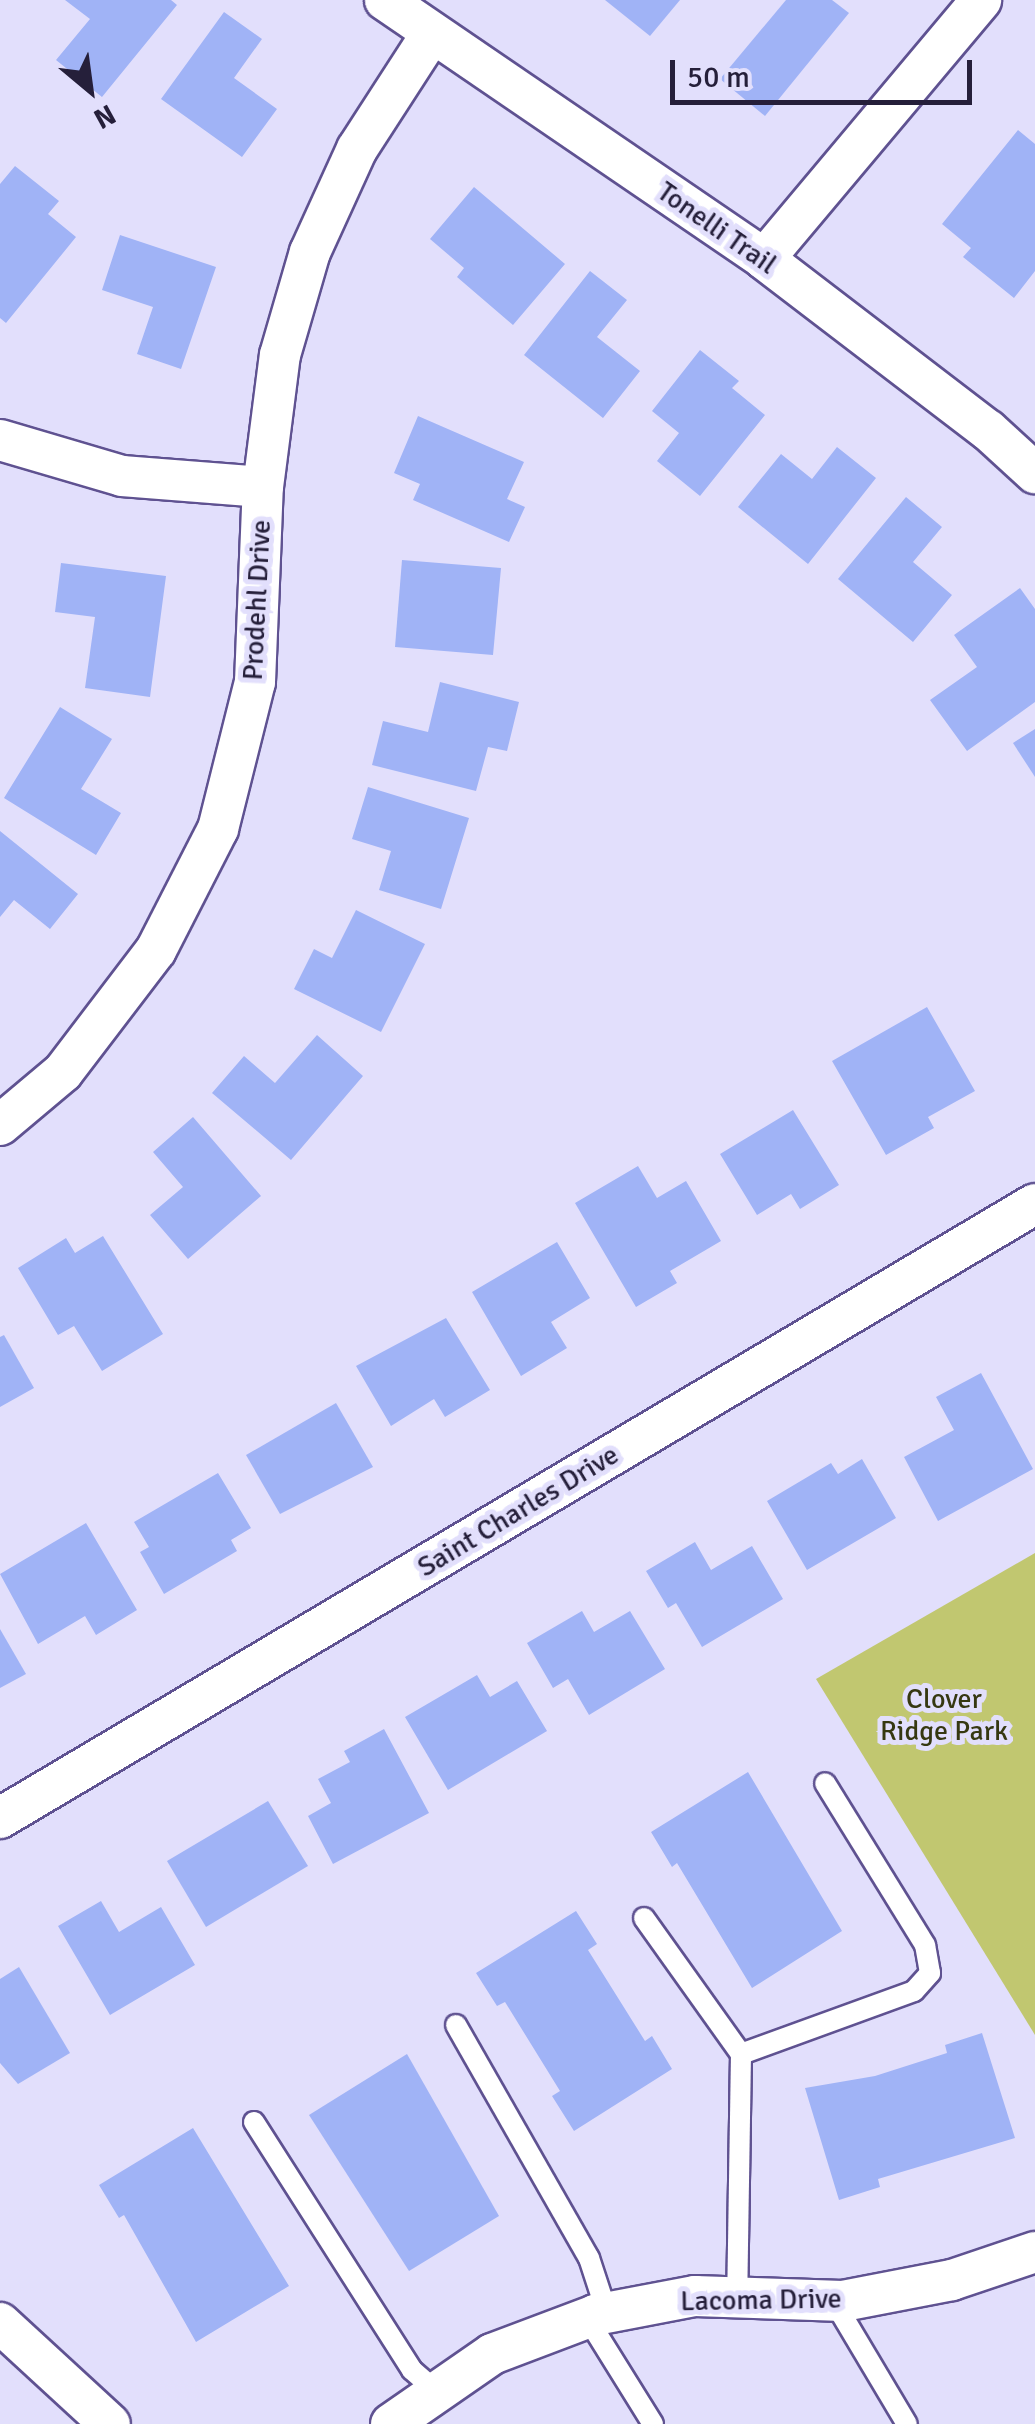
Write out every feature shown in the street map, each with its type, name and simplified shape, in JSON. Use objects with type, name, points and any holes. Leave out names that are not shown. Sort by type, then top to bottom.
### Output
[{"type":"street","name":"Tonelli Trail","points":[[385,0],[764,259],[988,430],[1035,473]]},
{"type":"street","points":[[764,259],[981,0]]},
{"type":"street","name":"Prodehl Drive","points":[[0,1125],[63,1072],[156,950],[218,829],[254,682],[264,486],[280,355],[310,252],[357,149],[432,33]]},
{"type":"street","points":[[0,440],[122,476],[264,486]]},
{"type":"street","name":"Saint Charles Drive","points":[[0,1818],[1032,1214]]},
{"type":"street","name":"Lacoma Drive","points":[[392,2424],[435,2390],[492,2354],[597,2315],[696,2296],[833,2300],[952,2280],[1035,2252]]},
{"type":"street","points":[[0,2323],[110,2424]]},
{"type":"lane","points":[[741,2054],[914,1991],[930,1973],[926,1945],[825,1783]]},
{"type":"lane","points":[[644,1918],[741,2054],[737,2298]]},
{"type":"lane","points":[[456,2025],[589,2258],[597,2315],[653,2424]]},
{"type":"lane","points":[[254,2122],[412,2370],[435,2390]]},
{"type":"lane","points":[[833,2300],[907,2424]]},
{"type":"green space","name":"Clover Ridge Park","points":[[1035,1553],[1035,2035],[816,1679]]},
{"type":"building","points":[[65,0],[171,0],[177,5],[102,97],[56,60],[90,19]]},
{"type":"building","points":[[605,0],[680,0],[650,36]]},
{"type":"building","points":[[786,0],[832,0],[849,13],[765,116],[720,79]]},
{"type":"building","points":[[224,12],[262,39],[234,78],[277,109],[242,157],[161,99]]},
{"type":"building","points":[[1018,130],[1035,144],[1035,271],[1014,298],[963,257],[971,248],[942,224]]},
{"type":"building","points":[[15,166],[59,201],[48,214],[76,237],[6,323],[0,318],[0,184]]},
{"type":"building","points":[[474,187],[565,264],[513,325],[457,277],[464,268],[430,239]]},
{"type":"building","points":[[120,235],[216,267],[181,369],[137,354],[153,307],[102,290]]},
{"type":"building","points":[[590,271],[627,300],[597,337],[640,371],[603,418],[524,355]]},
{"type":"building","points":[[700,350],[739,381],[732,388],[765,415],[700,496],[657,461],[679,433],[652,411]]},
{"type":"building","points":[[418,416],[524,462],[507,499],[525,507],[509,542],[413,500],[420,484],[394,473]]},
{"type":"building","points":[[837,447],[876,478],[808,564],[738,507],[781,454],[812,479]]},
{"type":"building","points":[[906,497],[942,527],[913,562],[952,595],[913,642],[838,579]]},
{"type":"building","points":[[402,560],[501,568],[493,655],[395,647]]},
{"type":"building","points":[[61,563],[166,576],[150,697],[85,688],[95,617],[55,612]]},
{"type":"building","points":[[1020,588],[1035,609],[1035,702],[967,751],[930,700],[977,667],[954,635]]},
{"type":"building","points":[[440,682],[519,702],[507,751],[488,747],[476,791],[372,765],[383,721],[428,732]]},
{"type":"building","points":[[60,707],[112,739],[81,789],[121,813],[96,855],[4,798]]},
{"type":"building","points":[[1035,729],[1035,777],[1013,743]]},
{"type":"building","points":[[368,787],[469,818],[441,909],[379,890],[391,851],[352,839]]},
{"type":"building","points":[[0,831],[78,894],[50,929],[14,900],[0,917]]},
{"type":"building","points":[[356,910],[425,944],[381,1032],[294,989],[314,949],[332,958]]},
{"type":"building","points":[[927,1007],[975,1091],[928,1117],[934,1128],[886,1155],[832,1061]]},
{"type":"building","points":[[317,1035],[363,1076],[291,1160],[212,1093],[244,1056],[275,1083]]},
{"type":"building","points":[[793,1110],[839,1185],[800,1209],[791,1194],[757,1215],[720,1154]]},
{"type":"building","points":[[193,1117],[261,1196],[188,1259],[150,1215],[183,1187],[153,1152]]},
{"type":"building","points":[[638,1166],[657,1198],[686,1181],[721,1241],[670,1271],[677,1283],[636,1307],[575,1203]]},
{"type":"building","points":[[103,1236],[163,1334],[102,1371],[74,1326],[58,1335],[18,1268],[66,1238],[75,1253]]},
{"type":"building","points":[[557,1242],[590,1298],[551,1322],[567,1348],[521,1376],[472,1292]]},
{"type":"building","points":[[446,1318],[490,1390],[445,1417],[434,1399],[391,1426],[356,1366]]},
{"type":"building","points":[[4,1335],[34,1388],[0,1407],[0,1337]]},
{"type":"building","points":[[981,1373],[1033,1469],[938,1521],[904,1457],[954,1430],[936,1397]]},
{"type":"building","points":[[336,1403],[373,1467],[280,1514],[246,1455]]},
{"type":"building","points":[[862,1459],[896,1518],[807,1570],[767,1501],[831,1463],[838,1474]]},
{"type":"building","points":[[218,1473],[251,1528],[231,1540],[237,1551],[164,1594],[140,1552],[149,1547],[134,1522]]},
{"type":"building","points":[[86,1523],[137,1610],[96,1635],[85,1616],[38,1644],[0,1574]]},
{"type":"building","points":[[695,1542],[711,1570],[752,1546],[783,1599],[702,1647],[676,1603],[668,1608],[646,1571]]},
{"type":"building","points":[[582,1611],[594,1632],[630,1611],[665,1669],[589,1715],[568,1679],[553,1688],[527,1643]]},
{"type":"building","points":[[0,1629],[26,1674],[0,1688]]},
{"type":"building","points":[[477,1675],[490,1697],[517,1681],[547,1731],[448,1790],[405,1717]]},
{"type":"building","points":[[384,1729],[429,1813],[333,1864],[308,1816],[331,1803],[318,1779],[350,1762],[344,1751]]},
{"type":"building","points":[[748,1772],[842,1931],[752,1988],[677,1863],[672,1867],[651,1832]]},
{"type":"building","points":[[268,1801],[308,1866],[206,1927],[167,1861]]},
{"type":"building","points":[[101,1901],[119,1932],[161,1907],[195,1965],[110,2015],[58,1926]]},
{"type":"building","points":[[576,1911],[597,1944],[588,1950],[645,2041],[652,2036],[672,2069],[574,2131],[552,2096],[560,2091],[505,2002],[497,2006],[476,1973]]},
{"type":"building","points":[[19,1967],[70,2053],[18,2084],[0,2063],[0,1979]]},
{"type":"building","points":[[982,2033],[1015,2138],[878,2179],[880,2187],[839,2200],[805,2088],[875,2076],[947,2053],[945,2045]]},
{"type":"building","points":[[407,2054],[499,2216],[409,2271],[309,2115]]},
{"type":"building","points":[[193,2128],[289,2286],[196,2342],[124,2215],[119,2218],[99,2185]]}]
